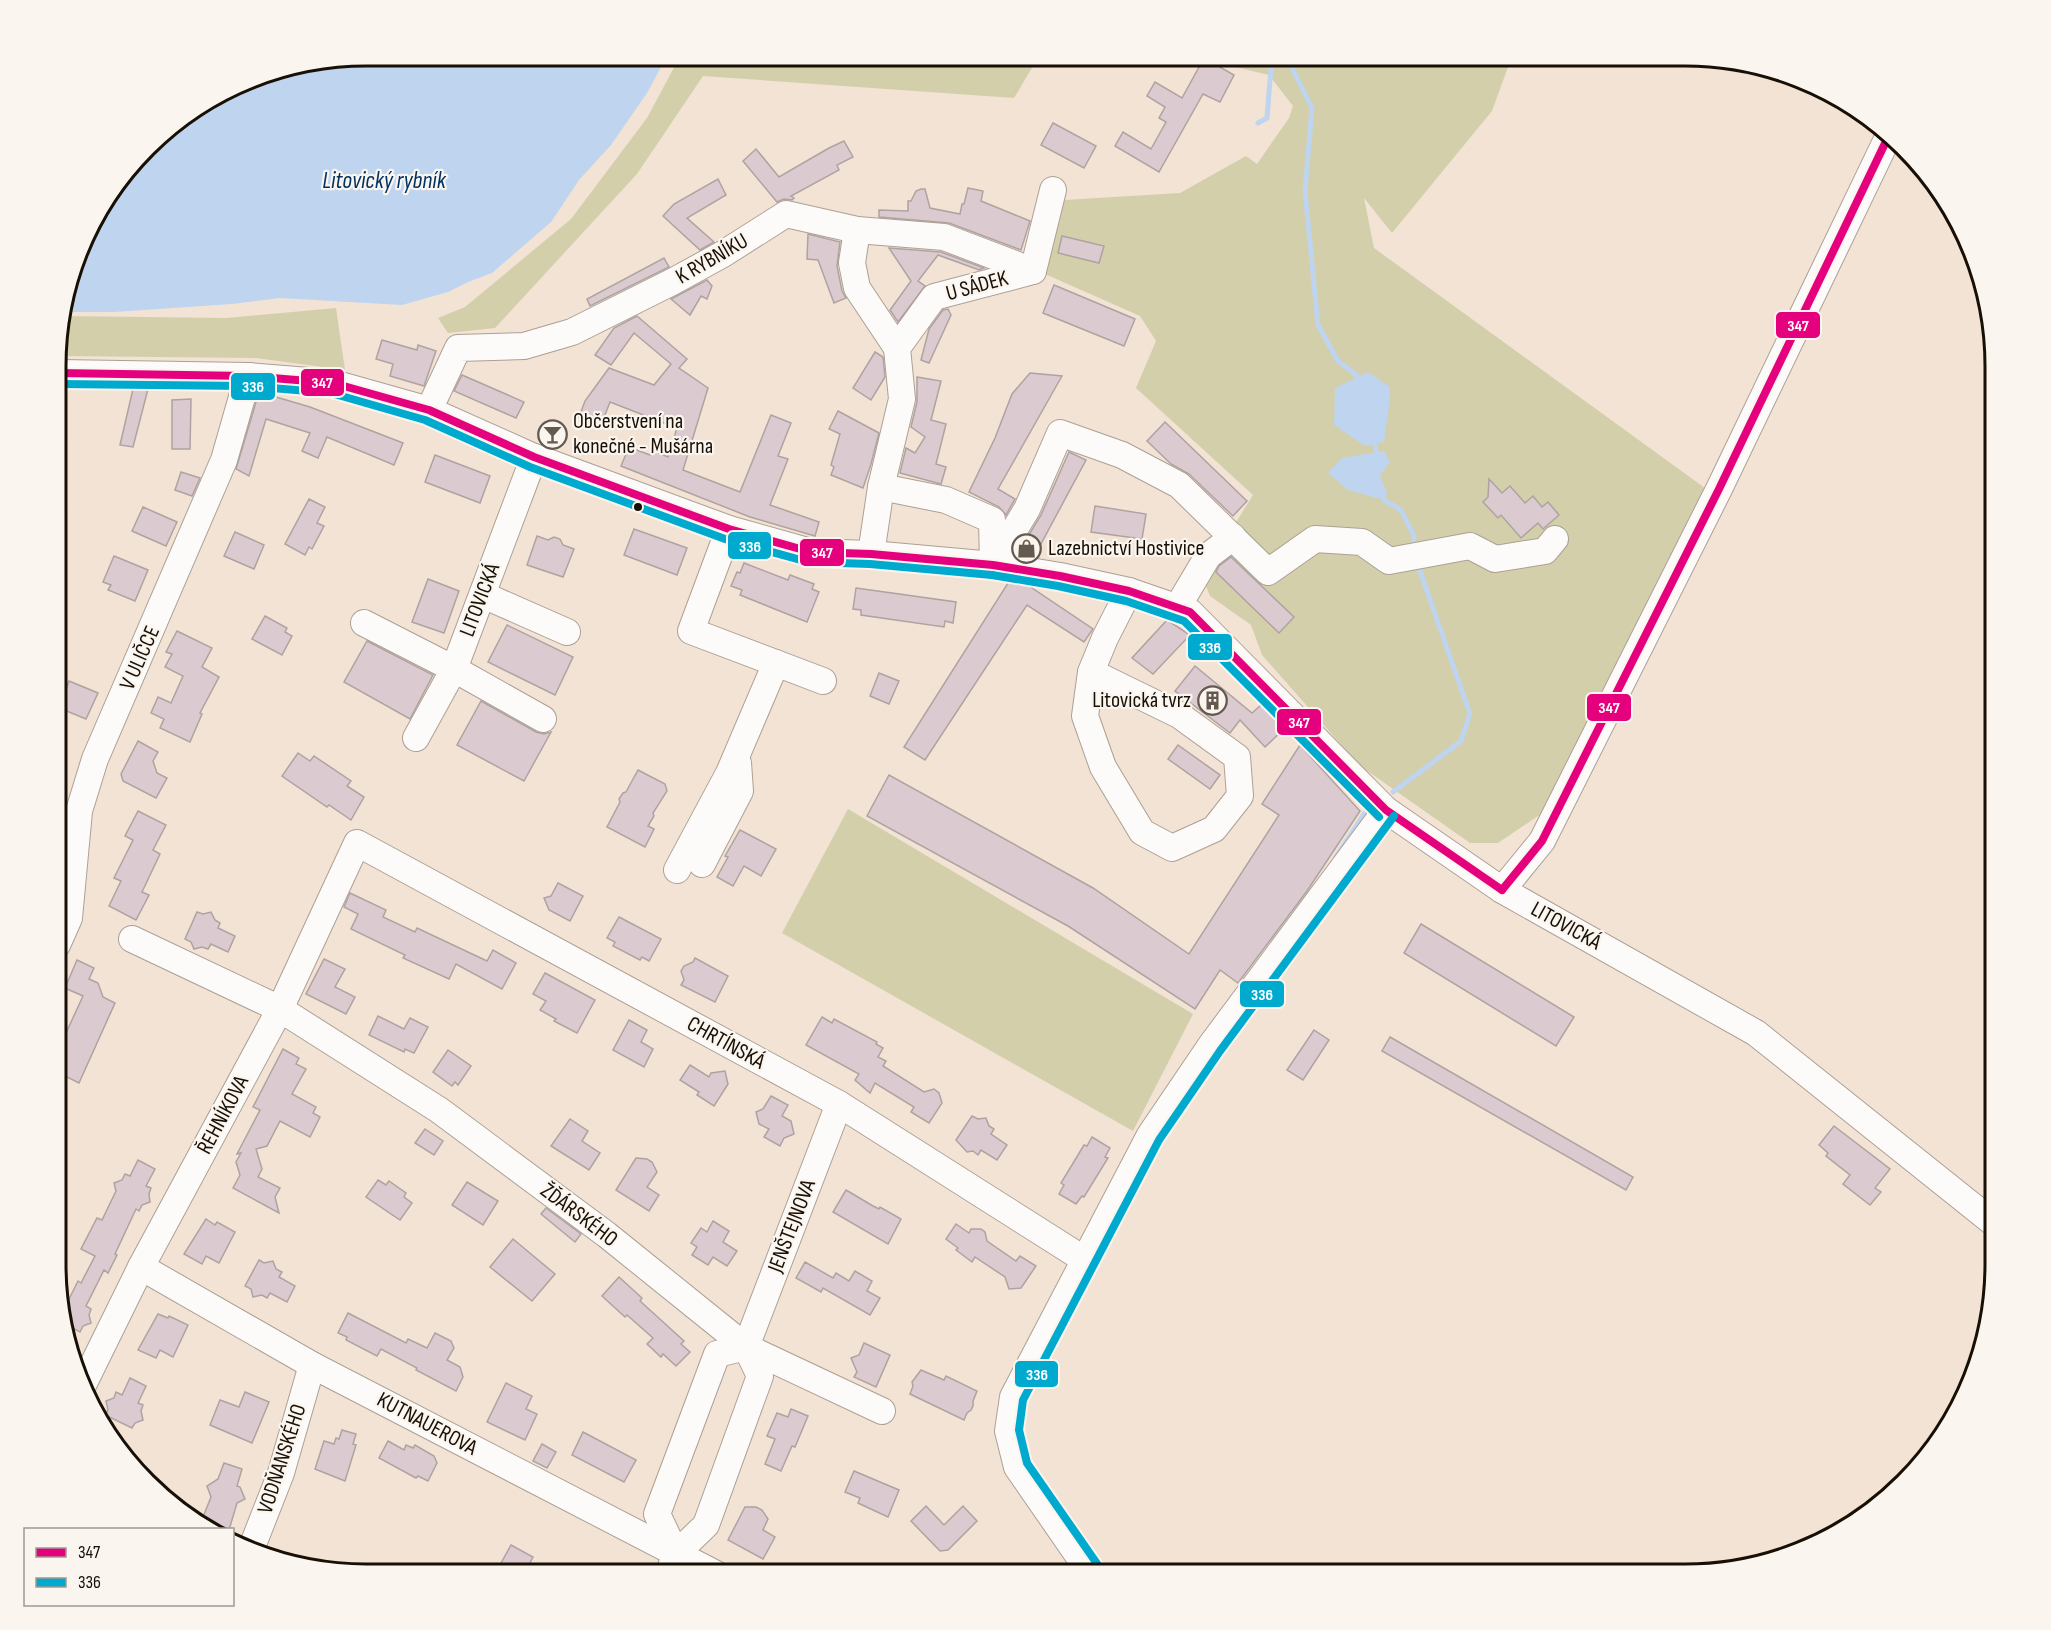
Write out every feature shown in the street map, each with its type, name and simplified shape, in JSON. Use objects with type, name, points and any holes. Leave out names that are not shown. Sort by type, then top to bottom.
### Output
[{"type":"street","points":[[1502,890],[1542,841],[1719,489],[1885,142]]},
{"type":"street","name":"U SÁDEK","points":[[897,348],[934,297],[1033,271],[1053,190]]},
{"type":"street","name":"K RYBNÍKU","points":[[429,410],[458,348],[524,346],[572,332],[723,254],[786,214],[857,230],[944,237],[1033,271]]},
{"type":"street","points":[[857,230],[852,263],[857,288],[897,348],[902,399],[881,488],[871,554]]},
{"type":"street","name":"LITOVICKÁ","points":[[66,373],[248,376],[333,383],[429,410],[534,457],[729,529],[811,552],[871,554],[993,565],[1129,591],[1190,612],[1386,810],[1502,890],[1756,1033],[1985,1216]]},
{"type":"street","name":"V ULIČCE","points":[[66,898],[79,811],[95,759],[224,460],[248,376]]},
{"type":"street","points":[[993,565],[1027,509],[1060,433],[1122,455],[1179,485],[1268,572],[1315,539],[1362,542],[1389,561],[1470,546],[1495,560],[1545,551],[1555,538]]},
{"type":"street","name":"LITOVICKÁ","points":[[416,738],[454,669],[534,457]]},
{"type":"street","points":[[881,488],[946,500],[992,520],[993,565]]},
{"type":"street","points":[[729,529],[691,631],[823,681]]},
{"type":"street","points":[[1178,608],[1208,556],[1233,537]]},
{"type":"street","points":[[1091,672],[1179,715],[1237,758],[1240,796],[1214,829],[1172,848],[1142,832],[1102,766],[1085,716],[1091,672],[1129,591]]},
{"type":"street","points":[[483,595],[567,632]]},
{"type":"street","points":[[364,623],[454,669],[543,719]]},
{"type":"street","points":[[677,870],[729,773],[776,663]]},
{"type":"street","points":[[702,864],[740,792],[737,754]]},
{"type":"street","points":[[1084,1564],[1017,1467],[1008,1431],[1013,1397],[1156,1126],[1211,1045],[1386,810]]},
{"type":"street","name":"CHRTÍNSKÁ","points":[[357,843],[839,1104],[1085,1260]]},
{"type":"street","name":"ŘEHNÍKOVA","points":[[88,1376],[141,1267],[280,1009],[357,843]]},
{"type":"street","name":"ŽĎÁRSKÉHO","points":[[132,939],[280,1009],[439,1110],[607,1235],[746,1347],[882,1411]]},
{"type":"street","name":"JENŠTEJNOVA","points":[[746,1347],[839,1104]]},
{"type":"street","name":"KUTNAUEROVA","points":[[141,1267],[312,1365],[672,1564]]},
{"type":"street","points":[[746,1347],[760,1376],[706,1525],[672,1564],[657,1514],[717,1354],[746,1347]]},
{"type":"street","name":"VODŇANSKÉHO","points":[[254,1542],[281,1473],[312,1365]]},
{"type":"shaded area","points":[[675,66],[1033,66],[1014,98],[703,76],[637,174],[495,328],[448,333],[438,318],[465,307],[571,219],[647,118]]},
{"type":"shaded area","points":[[1231,66],[1508,66],[1492,111],[1392,233],[1364,198],[1374,248],[1709,491],[1541,814],[1498,843],[1470,843],[1359,765],[1262,655],[1251,625],[1210,596],[1204,581],[1253,495],[1136,388],[1156,341],[1140,316],[1045,274],[1064,200],[1180,193],[1246,156],[1257,164],[1289,118],[1293,106],[1269,75]]},
{"type":"shaded area","points":[[336,308],[345,370],[256,358],[66,356],[71,316],[226,318]]},
{"type":"shaded area","points":[[848,809],[1193,1014],[1133,1131],[782,933]]},
{"type":"water","name":"Litovický rybník","points":[[662,66],[647,93],[611,145],[579,180],[551,222],[492,273],[448,292],[402,305],[280,298],[232,304],[114,312],[71,312],[82,269],[106,216],[140,168],[168,140],[199,116],[233,97],[288,76],[346,67]]},
{"type":"water","points":[[1368,372],[1390,387],[1384,442],[1365,446],[1334,425],[1335,388]]},
{"type":"water","points":[[1384,451],[1390,462],[1380,475],[1387,493],[1384,500],[1348,490],[1328,473],[1342,458]]},
{"type":"building","points":[[1200,66],[1218,66],[1234,75],[1220,102],[1203,94],[1159,172],[1115,146],[1123,132],[1151,149],[1166,122],[1159,118],[1165,107],[1147,96],[1155,82],[1182,98]]},
{"type":"building","points":[[1053,123],[1096,146],[1084,168],[1041,145]]},
{"type":"building","points":[[844,141],[853,157],[837,165],[839,170],[791,196],[794,198],[792,200],[784,199],[777,202],[743,161],[756,149],[779,177]]},
{"type":"building","points":[[718,179],[726,195],[687,218],[714,242],[700,250],[663,216],[674,204]]},
{"type":"building","points":[[968,188],[983,191],[981,201],[1030,221],[1021,250],[949,223],[879,217],[879,210],[908,211],[908,201],[911,201],[916,191],[921,189],[925,189],[930,208],[960,214]]},
{"type":"building","points":[[808,234],[840,242],[837,266],[842,291],[846,298],[834,303],[818,260],[807,259]]},
{"type":"building","points":[[1062,236],[1104,246],[1099,263],[1058,253]]},
{"type":"building","points":[[889,248],[941,252],[984,268],[979,270],[938,255],[918,281],[925,286],[898,322],[890,310],[911,281]]},
{"type":"building","points":[[664,258],[669,267],[590,306],[587,299]]},
{"type":"building","points":[[707,280],[712,286],[707,299],[701,296],[690,315],[671,299]]},
{"type":"building","points":[[1054,285],[1135,319],[1124,346],[1043,313]]},
{"type":"building","points":[[948,309],[951,315],[929,363],[921,360],[929,329],[943,310]]},
{"type":"building","points":[[637,316],[687,359],[679,368],[708,388],[683,470],[740,492],[771,415],[791,423],[778,456],[788,459],[770,505],[819,522],[815,536],[750,517],[621,466],[629,447],[650,455],[652,450],[668,457],[677,428],[610,402],[603,420],[596,417],[594,422],[579,417],[585,401],[609,368],[654,385],[671,364],[634,333],[611,365],[595,355],[614,328]]},
{"type":"building","points":[[382,340],[417,350],[418,345],[436,351],[424,386],[390,376],[393,364],[376,359]]},
{"type":"building","points":[[875,352],[883,357],[885,377],[871,400],[853,388]]},
{"type":"building","points":[[1030,373],[1062,376],[998,489],[1015,499],[1006,515],[999,507],[969,492],[995,438],[1012,394]]},
{"type":"building","points":[[462,375],[524,402],[516,418],[454,391]]},
{"type":"building","points":[[917,377],[941,381],[931,420],[946,424],[936,464],[946,467],[941,484],[900,473],[906,448],[915,453],[925,437],[911,427],[917,402]]},
{"type":"building","points":[[133,389],[148,389],[133,447],[120,445]]},
{"type":"building","points":[[259,392],[310,407],[403,443],[394,465],[327,437],[318,458],[302,451],[310,433],[266,419],[249,476],[236,469]]},
{"type":"building","points":[[191,399],[190,449],[172,449],[172,400]]},
{"type":"building","points":[[838,411],[879,433],[863,488],[831,475],[834,467],[831,465],[840,434],[829,429]]},
{"type":"building","points":[[1165,422],[1247,501],[1233,516],[1189,474],[1171,464],[1147,441]]},
{"type":"building","points":[[1069,452],[1086,460],[1035,555],[1021,548],[1041,515]]},
{"type":"building","points":[[435,455],[490,476],[480,503],[425,482]]},
{"type":"building","points":[[181,472],[200,478],[192,496],[175,490]]},
{"type":"building","points":[[1489,479],[1502,493],[1510,486],[1525,503],[1533,496],[1542,507],[1548,502],[1559,515],[1543,529],[1538,523],[1521,538],[1501,515],[1498,518],[1483,502],[1488,497]]},
{"type":"building","points":[[309,499],[325,507],[317,523],[324,526],[312,549],[309,547],[305,555],[285,544]]},
{"type":"building","points":[[1095,506],[1146,514],[1142,539],[1091,532]]},
{"type":"building","points":[[143,507],[177,522],[166,546],[132,531]]},
{"type":"building","points":[[634,529],[687,548],[677,575],[624,555]]},
{"type":"building","points":[[235,532],[264,545],[254,569],[224,556]]},
{"type":"building","points":[[537,536],[548,540],[554,537],[560,539],[563,545],[574,549],[563,577],[527,565]]},
{"type":"building","points":[[114,556],[148,570],[135,601],[108,590],[111,585],[103,582]]},
{"type":"building","points":[[1231,557],[1294,617],[1279,633],[1216,572],[1219,566]]},
{"type":"building","points":[[744,563],[788,580],[790,575],[814,584],[812,589],[819,592],[807,622],[740,595],[742,590],[731,586]]},
{"type":"building","points":[[428,579],[459,591],[444,633],[412,622]]},
{"type":"building","points":[[1008,583],[1029,586],[1093,629],[1084,642],[1027,605],[925,760],[904,747]]},
{"type":"building","points":[[856,588],[956,602],[953,623],[945,621],[944,627],[861,615],[861,610],[853,609]]},
{"type":"building","points":[[265,616],[287,628],[285,632],[292,636],[282,655],[252,639]]},
{"type":"building","points":[[1167,620],[1190,635],[1153,674],[1132,658]]},
{"type":"building","points":[[507,625],[573,657],[555,695],[488,662]]},
{"type":"building","points":[[177,631],[212,648],[202,667],[219,677],[200,713],[202,714],[190,742],[160,728],[164,719],[151,713],[158,697],[171,703],[183,676],[165,667],[172,654],[166,652]]},
{"type":"building","points":[[367,641],[433,675],[410,719],[344,682]]},
{"type":"building","name":"Litovická tvrz","points":[[1195,666],[1252,713],[1261,705],[1284,729],[1265,747],[1240,720],[1230,733],[1175,691]]},
{"type":"building","points":[[879,673],[899,681],[889,704],[870,696]]},
{"type":"building","points":[[69,681],[98,693],[86,719],[66,711]]},
{"type":"building","points":[[481,701],[536,732],[544,734],[551,732],[524,781],[457,745]]},
{"type":"building","points":[[138,741],[158,752],[153,761],[157,773],[167,778],[156,798],[123,781],[121,774]]},
{"type":"building","points":[[1178,745],[1220,775],[1210,789],[1168,759]]},
{"type":"building","points":[[1300,745],[1360,811],[1307,891],[1238,983],[1220,970],[1195,1009],[1068,926],[867,816],[889,775],[1093,888],[1189,954],[1279,815],[1262,804]]},
{"type":"building","points":[[298,753],[310,761],[314,756],[351,781],[347,786],[364,797],[351,820],[329,805],[327,807],[282,776]]},
{"type":"building","points":[[638,770],[665,784],[667,791],[653,813],[654,816],[648,826],[654,829],[645,847],[607,827],[620,802],[619,799],[626,792]]},
{"type":"building","points":[[138,811],[166,825],[153,850],[160,854],[142,892],[149,895],[136,920],[109,906],[121,881],[114,878],[133,840],[125,836]]},
{"type":"building","points":[[740,830],[776,849],[761,876],[744,866],[733,886],[717,877],[728,857],[725,856]]},
{"type":"building","points":[[558,883],[583,896],[570,921],[549,910],[544,898],[551,896]]},
{"type":"building","points":[[350,893],[386,910],[383,917],[415,932],[417,928],[487,961],[493,950],[516,963],[502,989],[456,964],[449,979],[403,958],[405,955],[351,929],[358,914],[344,907]]},
{"type":"building","points":[[197,912],[203,914],[211,912],[215,920],[220,923],[218,928],[235,936],[228,952],[211,944],[208,949],[202,947],[194,949],[191,942],[185,939]]},
{"type":"building","points":[[619,917],[661,939],[649,961],[642,957],[640,960],[613,946],[615,942],[607,938]]},
{"type":"building","points":[[1421,924],[1574,1017],[1556,1046],[1404,953]]},
{"type":"building","points":[[695,958],[728,976],[715,1002],[681,985],[684,980],[681,971]]},
{"type":"building","points":[[324,959],[345,969],[335,987],[355,997],[346,1014],[306,994]]},
{"type":"building","points":[[77,960],[94,968],[89,979],[98,983],[103,997],[115,1003],[79,1083],[66,1076],[66,1033],[83,996],[66,988]]},
{"type":"building","points":[[545,973],[595,1000],[577,1033],[554,1021],[556,1019],[540,1010],[546,1001],[533,994]]},
{"type":"building","points":[[378,1016],[404,1029],[410,1018],[428,1027],[414,1053],[405,1049],[404,1052],[369,1035]]},
{"type":"building","points":[[822,1017],[832,1023],[834,1019],[877,1042],[876,1044],[883,1048],[878,1057],[886,1061],[883,1066],[924,1092],[934,1089],[939,1093],[942,1103],[929,1123],[911,1112],[914,1107],[875,1083],[870,1093],[855,1080],[859,1074],[806,1045]]},
{"type":"building","points":[[629,1020],[647,1030],[641,1042],[653,1049],[644,1067],[613,1050]]},
{"type":"building","points":[[1314,1030],[1329,1040],[1303,1080],[1287,1070]]},
{"type":"building","points":[[1390,1037],[1633,1177],[1626,1190],[1382,1051]]},
{"type":"building","points":[[283,1049],[299,1058],[296,1064],[306,1069],[292,1094],[316,1107],[313,1113],[320,1117],[310,1137],[280,1121],[267,1146],[256,1149],[262,1169],[258,1177],[280,1188],[275,1197],[279,1213],[233,1188],[240,1175],[236,1162],[241,1153],[237,1154],[260,1110],[253,1107]]},
{"type":"building","points":[[448,1050],[471,1066],[458,1085],[455,1082],[452,1086],[433,1072]]},
{"type":"building","points":[[690,1065],[709,1077],[711,1073],[725,1071],[728,1084],[714,1106],[697,1095],[699,1092],[680,1080]]},
{"type":"building","points":[[771,1096],[788,1105],[782,1116],[791,1121],[794,1134],[784,1138],[780,1146],[764,1137],[769,1129],[759,1124],[756,1112],[763,1109]]},
{"type":"building","points":[[972,1116],[978,1119],[986,1118],[989,1126],[994,1129],[991,1134],[1007,1145],[997,1160],[981,1150],[978,1155],[973,1151],[967,1152],[956,1140]]},
{"type":"building","points":[[570,1119],[588,1131],[582,1141],[600,1153],[589,1170],[551,1146]]},
{"type":"building","points":[[1834,1126],[1890,1169],[1875,1188],[1881,1192],[1870,1205],[1843,1184],[1850,1175],[1826,1156],[1828,1153],[1819,1145]]},
{"type":"building","points":[[425,1129],[443,1141],[434,1155],[415,1143]]},
{"type":"building","points":[[1092,1137],[1110,1148],[1105,1157],[1108,1158],[1084,1197],[1082,1196],[1076,1204],[1059,1194],[1064,1185],[1061,1183],[1084,1145],[1087,1146]]},
{"type":"building","points":[[636,1158],[652,1162],[657,1172],[647,1187],[659,1195],[649,1211],[616,1190]]},
{"type":"building","points":[[138,1160],[155,1169],[146,1186],[151,1188],[150,1202],[142,1205],[139,1211],[136,1209],[108,1273],[104,1270],[86,1306],[91,1309],[89,1315],[91,1323],[83,1326],[80,1332],[73,1328],[68,1299],[78,1281],[81,1283],[95,1256],[81,1249],[97,1218],[102,1220],[116,1191],[114,1183],[122,1180],[125,1174],[130,1176]]},
{"type":"building","points":[[378,1180],[386,1185],[389,1181],[406,1193],[404,1197],[412,1203],[400,1220],[366,1197]]},
{"type":"building","points":[[467,1182],[498,1201],[483,1225],[452,1205]]},
{"type":"building","points":[[846,1190],[901,1219],[888,1244],[833,1212]]},
{"type":"building","points":[[546,1208],[581,1234],[575,1242],[541,1214]]},
{"type":"building","points":[[206,1219],[235,1232],[219,1263],[206,1256],[202,1264],[184,1254]]},
{"type":"building","points":[[713,1221],[729,1231],[723,1242],[737,1251],[727,1266],[713,1257],[708,1265],[692,1255],[697,1247],[691,1243],[701,1228],[707,1232]]},
{"type":"building","points":[[956,1224],[969,1233],[971,1229],[981,1229],[985,1232],[987,1241],[1016,1261],[1020,1256],[1036,1266],[1021,1288],[1009,1289],[1005,1277],[975,1257],[972,1262],[956,1250],[958,1248],[946,1239]]},
{"type":"building","points":[[513,1239],[555,1274],[532,1301],[490,1267]]},
{"type":"building","points":[[259,1260],[264,1263],[273,1261],[276,1269],[282,1272],[279,1277],[295,1286],[287,1302],[270,1293],[267,1298],[262,1295],[253,1297],[251,1289],[245,1286]]},
{"type":"building","points":[[805,1262],[833,1278],[836,1273],[849,1281],[855,1271],[872,1281],[867,1291],[880,1298],[870,1315],[823,1288],[821,1292],[796,1278]]},
{"type":"building","points":[[619,1277],[642,1298],[640,1301],[684,1341],[681,1344],[690,1352],[676,1366],[663,1354],[661,1357],[647,1344],[653,1338],[602,1296]]},
{"type":"building","points":[[348,1313],[406,1343],[408,1339],[427,1348],[435,1333],[451,1341],[454,1348],[447,1360],[460,1367],[463,1377],[456,1391],[381,1349],[377,1356],[346,1340],[347,1337],[338,1333]]},
{"type":"building","points":[[158,1314],[168,1318],[169,1316],[188,1325],[173,1357],[160,1350],[156,1358],[138,1350]]},
{"type":"building","points":[[864,1343],[890,1355],[876,1387],[854,1377],[857,1372],[851,1358],[859,1355]]},
{"type":"building","points":[[921,1370],[944,1380],[946,1376],[977,1391],[973,1406],[964,1420],[910,1394],[912,1382]]},
{"type":"building","points":[[130,1378],[146,1386],[138,1403],[143,1405],[141,1411],[143,1420],[135,1423],[132,1428],[106,1414],[108,1410],[106,1401],[114,1398],[116,1392],[122,1395]]},
{"type":"building","points":[[506,1383],[532,1396],[526,1409],[537,1414],[525,1440],[487,1422]]},
{"type":"building","points":[[245,1392],[269,1402],[252,1443],[210,1425],[220,1400],[239,1407]]},
{"type":"building","points":[[791,1409],[808,1416],[795,1447],[792,1446],[781,1471],[765,1464],[775,1439],[767,1436],[777,1413],[788,1417]]},
{"type":"building","points":[[342,1430],[356,1434],[353,1444],[356,1445],[345,1481],[315,1469],[324,1441],[334,1444],[336,1438],[339,1439]]},
{"type":"building","points":[[583,1432],[636,1460],[624,1482],[572,1455]]},
{"type":"building","points":[[388,1441],[404,1450],[406,1445],[413,1448],[415,1445],[434,1456],[437,1463],[428,1481],[418,1476],[416,1478],[379,1458]]},
{"type":"building","points":[[542,1444],[556,1452],[547,1468],[533,1461]]},
{"type":"building","points":[[224,1463],[242,1469],[237,1486],[240,1487],[245,1499],[237,1503],[230,1528],[224,1528],[203,1516],[211,1497],[207,1486],[218,1479]]},
{"type":"building","points":[[854,1471],[899,1490],[888,1517],[858,1503],[860,1498],[845,1492]]},
{"type":"building","points":[[926,1506],[944,1525],[963,1506],[977,1521],[948,1550],[940,1551],[911,1521]]},
{"type":"building","points":[[745,1507],[756,1507],[762,1510],[768,1519],[763,1530],[775,1537],[763,1559],[728,1540]]},
{"type":"building","points":[[511,1545],[533,1557],[529,1564],[501,1564]]},
{"type":"waterway","points":[[1258,123],[1267,118],[1271,66]]},
{"type":"waterway","points":[[1291,66],[1312,108],[1305,191],[1318,325],[1338,361],[1363,380]]},
{"type":"waterway","points":[[1374,438],[1377,459]]},
{"type":"waterway","points":[[1383,495],[1384,500],[1401,510],[1414,536],[1413,551]]},
{"type":"waterway","points":[[1393,792],[1461,741],[1470,714],[1420,571]]},
{"type":"waterway","points":[[1336,857],[1365,813]]},
{"type":"transit line","name":"347","points":[[1502,890],[1542,841],[1719,489],[1885,142]]},
{"type":"transit line","name":"347","points":[[66,373],[248,376],[333,383],[429,410],[534,457],[729,529],[811,552],[871,554],[993,565],[1129,591],[1190,612],[1386,810],[1502,890]]},
{"type":"transit line","name":"336","points":[[66,384],[247,386],[331,393],[425,420],[530,467],[725,539],[808,562],[870,564],[992,575],[1126,601],[1184,621],[1379,817]]},
{"type":"transit line","name":"336","points":[[1097,1564],[1027,1463],[1019,1430],[1023,1400],[1159,1140],[1220,1051],[1394,816]]},
{"type":"place","name":"Občerstvení na konečné - Mušárna","points":[[552,434]]},
{"type":"place","name":"Lazebnictví Hostivice","points":[[1027,548]]},
{"type":"place","name":"Litovická tvrz","points":[[1212,700]]}]
